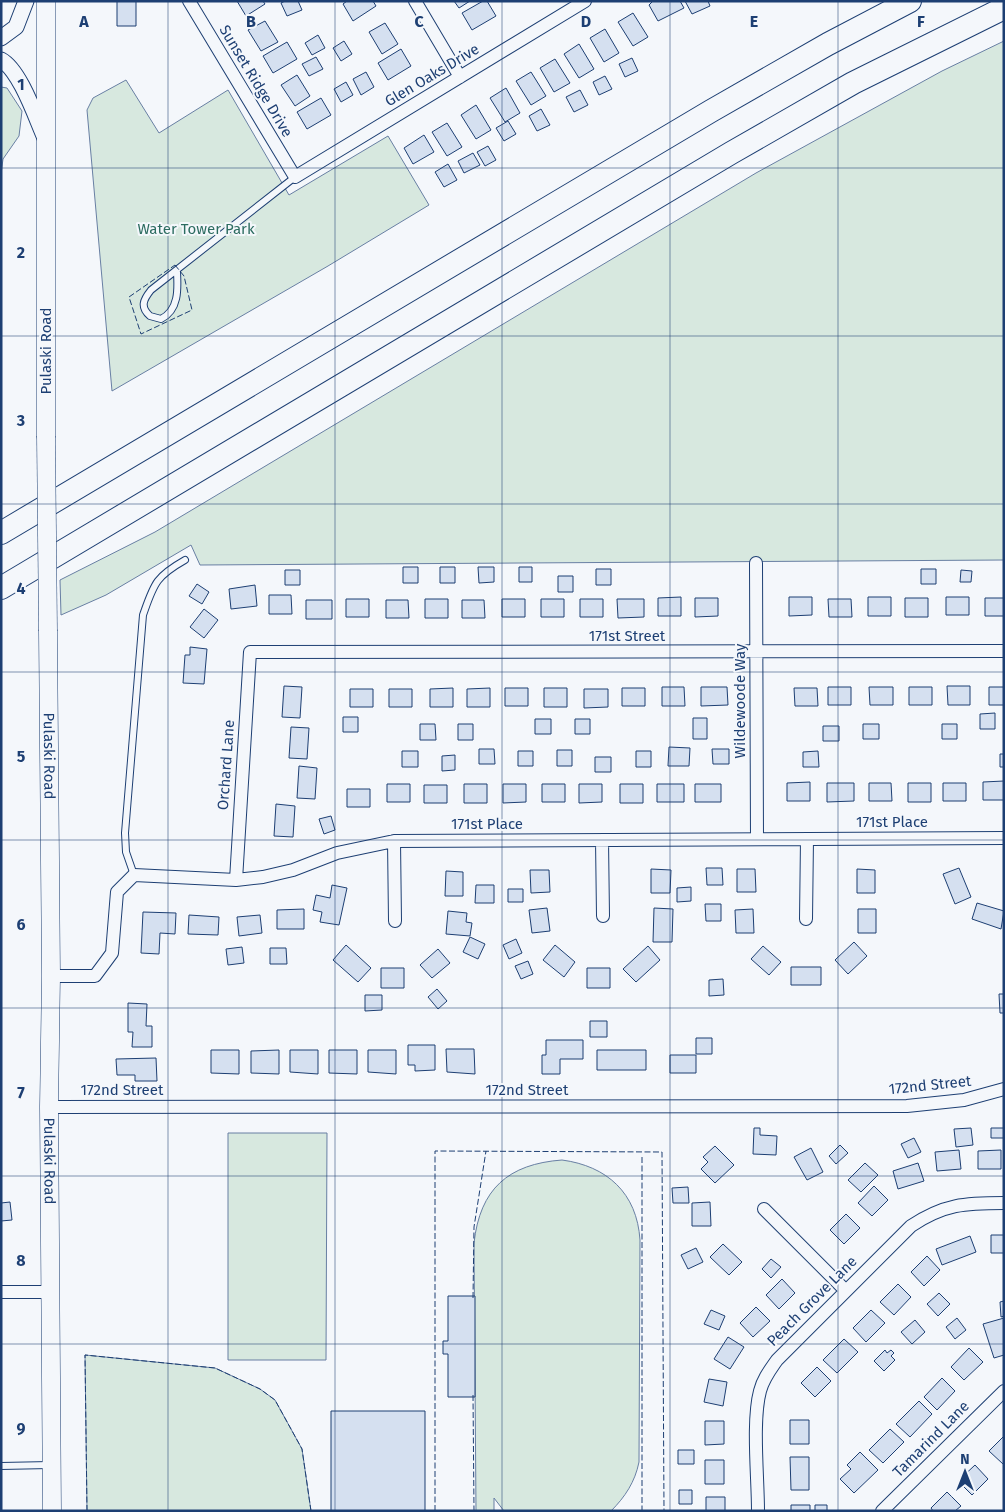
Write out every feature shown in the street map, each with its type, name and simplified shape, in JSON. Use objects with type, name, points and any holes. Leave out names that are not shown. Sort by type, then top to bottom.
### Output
[{"type":"highway","points":[[1,533],[711,111],[828,44],[910,1]]},
{"type":"highway","points":[[1,588],[731,153],[854,83],[1004,8]]},
{"type":"main road","name":"Pulaski Road","points":[[46,1],[46,436],[51,976],[49,1107],[52,1511]]},
{"type":"street","points":[[1,38],[16,27],[26,1]]},
{"type":"street","name":"Sunset Ridge Drive","points":[[189,1],[294,178]]},
{"type":"street","points":[[415,1],[460,77]]},
{"type":"street","name":"Glen Oaks Drive","points":[[294,178],[585,1]]},
{"type":"street","points":[[1,60],[8,64],[15,74],[45,140]]},
{"type":"street","name":"Wildewoode Way","points":[[756,563],[757,838]]},
{"type":"street","name":"171st Street","points":[[250,652],[1004,652]]},
{"type":"street","name":"Orchard Lane","points":[[236,880],[250,652]]},
{"type":"street","name":"171st Place","points":[[134,875],[236,880],[264,877],[293,870],[337,854],[394,840],[1004,838]]},
{"type":"street","points":[[806,919],[807,839]]},
{"type":"street","points":[[394,840],[395,921]]},
{"type":"street","points":[[602,840],[603,916]]},
{"type":"street","points":[[51,976],[95,976],[112,953],[118,892],[134,875]]},
{"type":"street","name":"172nd Street","points":[[49,1107],[907,1106],[964,1100],[1004,1089]]},
{"type":"street","name":"Peach Grove Lane","points":[[758,1511],[758,1408],[760,1390],[776,1360],[911,1226],[936,1210],[965,1203],[1004,1203]]},
{"type":"street","points":[[764,1209],[845,1290]]},
{"type":"street","points":[[1,1292],[51,1292]]},
{"type":"street","name":"Tamarind Lane","points":[[882,1511],[1004,1391]]},
{"type":"lane","points":[[177,272],[176,302],[172,310],[161,318],[150,316],[143,308],[146,296],[294,178]]},
{"type":"lane","points":[[134,875],[126,852],[125,833],[143,615],[154,586],[164,572],[184,560]]},
{"type":"lane","points":[[1,1466],[52,1465]]},
{"type":"green space","points":[[1004,41],[1004,560],[200,565],[191,545],[106,595],[61,615],[60,580],[155,532],[756,173],[942,71]]},
{"type":"green space","name":"Water Tower Park","points":[[126,80],[159,133],[228,90],[289,195],[388,136],[429,205],[112,391],[87,110],[93,98]]},
{"type":"green space","points":[[1,87],[7,88],[22,111],[19,136],[3,159],[1,174]]},
{"type":"green space","points":[[228,1133],[327,1133],[326,1360],[228,1360]]},
{"type":"green space","points":[[562,1160],[593,1168],[617,1185],[626,1196],[638,1223],[640,1240],[639,1462],[629,1489],[611,1511],[504,1511],[494,1498],[494,1511],[476,1511],[474,1243],[477,1224],[490,1194],[500,1183],[526,1167],[543,1162]]},
{"type":"green space","points":[[85,1355],[215,1368],[260,1389],[275,1400],[302,1449],[311,1511],[87,1511]]},
{"type":"building","points":[[117,1],[136,1],[136,26],[117,26]]},
{"type":"building","points":[[237,1],[263,1],[265,4],[246,16]]},
{"type":"building","points":[[285,1],[298,1],[302,10],[287,16],[281,3]]},
{"type":"building","points":[[347,1],[373,1],[376,6],[353,21],[343,4]]},
{"type":"building","points":[[454,1],[470,1],[459,8]]},
{"type":"building","points":[[483,1],[487,1],[496,16],[472,30],[462,13]]},
{"type":"building","points":[[653,1],[680,1],[684,8],[658,21],[649,5]]},
{"type":"building","points":[[685,1],[708,1],[710,6],[692,14]]},
{"type":"building","points":[[633,13],[648,37],[633,46],[618,22]]},
{"type":"building","points":[[265,21],[278,42],[261,51],[248,30]]},
{"type":"building","points":[[385,23],[398,44],[382,54],[369,32]]},
{"type":"building","points":[[605,29],[619,53],[604,62],[590,38]]},
{"type":"building","points":[[318,35],[325,48],[312,55],[305,43]]},
{"type":"building","points":[[344,41],[352,54],[341,61],[333,48]]},
{"type":"building","points":[[287,42],[297,59],[273,73],[263,56]]},
{"type":"building","points":[[579,44],[594,69],[579,78],[564,54]]},
{"type":"building","points":[[401,49],[411,66],[388,80],[378,63]]},
{"type":"building","points":[[316,57],[323,69],[309,76],[302,64]]},
{"type":"building","points":[[632,58],[638,71],[625,77],[619,64]]},
{"type":"building","points":[[555,59],[570,83],[554,92],[540,68]]},
{"type":"building","points":[[366,72],[374,87],[361,95],[353,79]]},
{"type":"building","points":[[531,72],[546,96],[531,105],[516,81]]},
{"type":"building","points":[[297,75],[310,96],[295,106],[281,85]]},
{"type":"building","points":[[605,76],[612,89],[599,95],[593,82]]},
{"type":"building","points":[[346,82],[353,95],[341,102],[334,89]]},
{"type":"building","points":[[506,88],[520,113],[505,122],[490,98]]},
{"type":"building","points":[[580,90],[588,105],[574,112],[566,97]]},
{"type":"building","points":[[321,98],[331,115],[307,129],[297,112]]},
{"type":"building","points":[[476,105],[491,130],[476,139],[461,115]]},
{"type":"building","points":[[541,109],[550,125],[537,131],[529,116]]},
{"type":"building","points":[[508,121],[516,134],[504,141],[496,128]]},
{"type":"building","points":[[447,123],[462,147],[447,156],[432,132]]},
{"type":"building","points":[[424,135],[434,152],[413,164],[404,148]]},
{"type":"building","points":[[488,146],[496,160],[485,166],[477,152]]},
{"type":"building","points":[[473,153],[480,165],[464,173],[458,161]]},
{"type":"building","points":[[448,164],[457,180],[444,187],[435,172]]},
{"type":"building","points":[[403,567],[418,567],[418,583],[403,583]]},
{"type":"building","points":[[440,567],[455,567],[455,583],[440,583]]},
{"type":"building","points":[[478,567],[494,567],[494,582],[479,583]]},
{"type":"building","points":[[519,567],[532,567],[532,582],[519,582]]},
{"type":"building","points":[[596,569],[611,569],[611,585],[596,585]]},
{"type":"building","points":[[921,569],[936,569],[936,584],[921,584]]},
{"type":"building","points":[[285,570],[300,570],[300,585],[285,585]]},
{"type":"building","points":[[961,570],[972,571],[971,582],[960,582]]},
{"type":"building","points":[[558,576],[573,576],[573,592],[558,592]]},
{"type":"building","points":[[197,584],[209,592],[202,604],[189,596]]},
{"type":"building","points":[[255,585],[257,606],[231,609],[229,589]]},
{"type":"building","points":[[269,595],[291,595],[292,614],[269,614]]},
{"type":"building","points":[[681,597],[681,616],[658,616],[658,598]]},
{"type":"building","points":[[789,597],[812,597],[812,615],[789,616]]},
{"type":"building","points":[[868,597],[891,597],[891,616],[868,616]]},
{"type":"building","points":[[946,597],[969,597],[969,615],[946,615]]},
{"type":"building","points":[[695,598],[718,598],[718,616],[695,617]]},
{"type":"building","points":[[905,598],[928,598],[928,617],[905,617]]},
{"type":"building","points":[[985,598],[1004,598],[1004,616],[985,616]]},
{"type":"building","points":[[346,599],[369,599],[369,617],[346,617]]},
{"type":"building","points":[[425,599],[448,599],[448,618],[425,618]]},
{"type":"building","points":[[502,599],[525,599],[525,617],[502,617]]},
{"type":"building","points":[[541,599],[564,599],[564,617],[541,617]]},
{"type":"building","points":[[580,599],[603,599],[603,617],[580,617]]},
{"type":"building","points":[[617,599],[644,599],[644,617],[618,618]]},
{"type":"building","points":[[828,599],[851,599],[852,617],[829,617]]},
{"type":"building","points":[[306,600],[332,600],[332,619],[306,619]]},
{"type":"building","points":[[386,600],[408,600],[409,618],[386,618]]},
{"type":"building","points":[[462,600],[484,600],[485,618],[462,618]]},
{"type":"building","points":[[204,609],[218,620],[204,638],[190,627]]},
{"type":"building","points":[[190,647],[207,649],[204,684],[183,683],[185,655],[190,655]]},
{"type":"building","points":[[284,686],[302,687],[300,718],[282,717]]},
{"type":"building","points":[[947,686],[970,686],[970,705],[948,705]]},
{"type":"building","points":[[662,687],[684,687],[685,706],[662,706]]},
{"type":"building","points":[[701,687],[727,687],[728,705],[701,706]]},
{"type":"building","points":[[828,687],[851,687],[851,705],[828,705]]},
{"type":"building","points":[[869,687],[893,687],[893,705],[870,705]]},
{"type":"building","points":[[909,687],[932,687],[932,705],[909,705]]},
{"type":"building","points":[[989,687],[1004,687],[1004,705],[989,705]]},
{"type":"building","points":[[453,688],[453,707],[430,707],[430,689]]},
{"type":"building","points":[[490,688],[490,707],[467,707],[467,689]]},
{"type":"building","points":[[505,688],[528,688],[528,706],[505,706]]},
{"type":"building","points":[[544,688],[567,688],[567,707],[544,707]]},
{"type":"building","points":[[622,688],[645,688],[645,706],[622,706]]},
{"type":"building","points":[[794,688],[817,688],[818,706],[795,706]]},
{"type":"building","points":[[350,689],[373,689],[373,707],[350,707]]},
{"type":"building","points":[[389,689],[412,689],[412,707],[389,707]]},
{"type":"building","points":[[584,689],[608,689],[608,707],[584,708]]},
{"type":"building","points":[[995,713],[995,729],[980,729],[980,714]]},
{"type":"building","points":[[343,717],[358,717],[358,732],[343,732]]},
{"type":"building","points":[[693,718],[707,718],[707,739],[693,739]]},
{"type":"building","points":[[535,719],[551,719],[551,734],[535,734]]},
{"type":"building","points":[[575,719],[590,719],[590,734],[575,734]]},
{"type":"building","points":[[420,724],[435,724],[436,740],[420,740]]},
{"type":"building","points":[[458,724],[473,724],[473,740],[458,740]]},
{"type":"building","points":[[863,724],[879,724],[879,739],[863,739]]},
{"type":"building","points":[[942,724],[957,724],[957,739],[942,739]]},
{"type":"building","points":[[823,726],[839,726],[839,741],[823,741]]},
{"type":"building","points":[[291,727],[309,728],[307,759],[289,758]]},
{"type":"building","points":[[669,747],[690,748],[689,766],[668,766]]},
{"type":"building","points":[[479,749],[494,749],[495,764],[479,764]]},
{"type":"building","points":[[712,749],[729,749],[729,764],[713,764]]},
{"type":"building","points":[[557,750],[572,750],[572,766],[557,766]]},
{"type":"building","points":[[402,751],[418,751],[418,767],[402,767]]},
{"type":"building","points":[[518,751],[533,751],[533,766],[518,766]]},
{"type":"building","points":[[636,751],[651,751],[651,767],[636,767]]},
{"type":"building","points":[[818,751],[819,767],[803,767],[803,752]]},
{"type":"building","points":[[1000,754],[1004,754],[1004,767],[1000,767]]},
{"type":"building","points":[[455,755],[455,770],[442,771],[442,756]]},
{"type":"building","points":[[595,757],[611,757],[611,772],[595,772]]},
{"type":"building","points":[[299,766],[317,768],[315,799],[297,798]]},
{"type":"building","points":[[1004,781],[1004,800],[983,800],[983,782]]},
{"type":"building","points":[[810,782],[810,801],[787,801],[787,783]]},
{"type":"building","points":[[827,783],[854,783],[854,801],[827,802]]},
{"type":"building","points":[[869,783],[891,783],[892,801],[869,801]]},
{"type":"building","points":[[908,783],[931,783],[931,802],[908,802]]},
{"type":"building","points":[[943,783],[966,783],[966,801],[943,801]]},
{"type":"building","points":[[387,784],[410,784],[410,802],[387,802]]},
{"type":"building","points":[[464,784],[487,784],[487,803],[464,803]]},
{"type":"building","points":[[503,784],[526,784],[526,802],[503,803]]},
{"type":"building","points":[[542,784],[565,784],[565,802],[542,802]]},
{"type":"building","points":[[579,784],[602,784],[602,802],[579,803]]},
{"type":"building","points":[[620,784],[643,784],[643,803],[620,803]]},
{"type":"building","points":[[657,784],[684,784],[684,802],[657,802]]},
{"type":"building","points":[[695,784],[721,784],[721,802],[695,802]]},
{"type":"building","points":[[424,785],[447,785],[447,803],[424,803]]},
{"type":"building","points":[[347,789],[370,789],[370,807],[347,807]]},
{"type":"building","points":[[276,804],[295,806],[293,837],[274,836]]},
{"type":"building","points":[[331,816],[335,830],[324,834],[319,819]]},
{"type":"building","points":[[706,868],[722,868],[723,885],[707,885]]},
{"type":"building","points":[[959,868],[971,897],[955,904],[943,874]]},
{"type":"building","points":[[651,869],[671,870],[670,893],[651,893]]},
{"type":"building","points":[[737,869],[755,869],[756,892],[737,892]]},
{"type":"building","points":[[857,869],[875,870],[875,893],[857,893]]},
{"type":"building","points":[[530,870],[549,870],[550,892],[531,893]]},
{"type":"building","points":[[446,871],[463,872],[463,896],[445,896]]},
{"type":"building","points":[[332,885],[347,888],[339,925],[320,922],[322,912],[313,910],[316,895],[330,898]]},
{"type":"building","points":[[476,885],[494,885],[494,903],[475,903]]},
{"type":"building","points":[[691,887],[691,901],[677,902],[677,888]]},
{"type":"building","points":[[508,889],[523,889],[523,902],[508,902]]},
{"type":"building","points":[[977,903],[1004,911],[1001,929],[972,919]]},
{"type":"building","points":[[705,904],[721,904],[721,921],[706,921]]},
{"type":"building","points":[[547,908],[550,931],[532,933],[529,910]]},
{"type":"building","points":[[654,908],[673,909],[672,942],[653,942]]},
{"type":"building","points":[[304,909],[304,929],[277,929],[277,910]]},
{"type":"building","points":[[753,909],[754,933],[736,933],[735,910]]},
{"type":"building","points":[[858,909],[876,909],[876,933],[858,933]]},
{"type":"building","points":[[448,911],[467,913],[466,922],[472,923],[470,936],[446,934]]},
{"type":"building","points":[[143,912],[176,913],[175,934],[160,933],[159,954],[141,953]]},
{"type":"building","points":[[189,915],[219,917],[218,935],[188,934]]},
{"type":"building","points":[[260,915],[262,933],[239,936],[237,917]]},
{"type":"building","points":[[470,937],[485,944],[478,959],[463,952]]},
{"type":"building","points":[[516,939],[522,953],[509,959],[503,945]]},
{"type":"building","points":[[854,942],[867,956],[848,974],[835,960]]},
{"type":"building","points":[[346,945],[371,968],[358,982],[333,960]]},
{"type":"building","points":[[555,945],[575,962],[564,977],[543,960]]},
{"type":"building","points":[[648,946],[660,960],[636,982],[623,969]]},
{"type":"building","points":[[763,946],[781,962],[769,975],[751,959]]},
{"type":"building","points":[[242,947],[244,963],[228,965],[226,949]]},
{"type":"building","points":[[270,948],[286,948],[287,964],[270,964]]},
{"type":"building","points":[[438,949],[450,963],[432,978],[420,965]]},
{"type":"building","points":[[528,961],[533,974],[521,979],[515,966]]},
{"type":"building","points":[[791,967],[821,967],[821,985],[791,985]]},
{"type":"building","points":[[381,968],[404,968],[404,988],[381,988]]},
{"type":"building","points":[[587,968],[610,968],[610,988],[587,988]]},
{"type":"building","points":[[723,979],[724,995],[709,996],[709,980]]},
{"type":"building","points":[[437,989],[447,1001],[438,1009],[428,997]]},
{"type":"building","points":[[999,994],[1004,994],[1004,1013],[1000,1013]]},
{"type":"building","points":[[365,995],[382,995],[382,1010],[365,1011]]},
{"type":"building","points":[[128,1003],[147,1004],[146,1026],[152,1026],[152,1047],[132,1047],[133,1032],[128,1032]]},
{"type":"building","points":[[590,1021],[607,1021],[607,1037],[590,1037]]},
{"type":"building","points":[[696,1038],[712,1038],[712,1054],[696,1054]]},
{"type":"building","points":[[546,1040],[583,1040],[583,1059],[560,1059],[560,1074],[542,1074],[542,1055],[546,1055]]},
{"type":"building","points":[[408,1045],[435,1045],[435,1070],[415,1071],[415,1065],[408,1065]]},
{"type":"building","points":[[446,1049],[474,1049],[475,1074],[447,1072]]},
{"type":"building","points":[[211,1050],[239,1050],[239,1074],[211,1073]]},
{"type":"building","points":[[279,1050],[279,1074],[251,1073],[251,1051]]},
{"type":"building","points":[[290,1050],[318,1050],[318,1074],[290,1072]]},
{"type":"building","points":[[329,1050],[357,1050],[357,1074],[329,1073]]},
{"type":"building","points":[[368,1050],[396,1050],[396,1074],[368,1072]]},
{"type":"building","points":[[597,1050],[646,1050],[646,1070],[597,1070]]},
{"type":"building","points":[[670,1055],[696,1055],[696,1073],[670,1073]]},
{"type":"building","points":[[156,1058],[157,1081],[135,1081],[135,1075],[117,1075],[116,1059]]},
{"type":"building","points":[[754,1128],[760,1128],[760,1135],[777,1136],[776,1155],[753,1154]]},
{"type":"building","points":[[971,1128],[973,1145],[956,1147],[954,1129]]},
{"type":"building","points":[[991,1128],[1004,1128],[1004,1138],[991,1138]]},
{"type":"building","points":[[914,1138],[921,1152],[908,1158],[901,1144]]},
{"type":"building","points":[[840,1145],[848,1153],[836,1164],[829,1156]]},
{"type":"building","points":[[715,1146],[734,1165],[715,1183],[701,1169],[708,1162],[703,1157]]},
{"type":"building","points":[[811,1148],[823,1172],[807,1180],[794,1157]]},
{"type":"building","points":[[959,1150],[961,1169],[937,1171],[935,1152]]},
{"type":"building","points":[[1001,1150],[1001,1169],[978,1169],[978,1151]]},
{"type":"building","points":[[865,1163],[878,1175],[861,1192],[848,1180]]},
{"type":"building","points":[[918,1163],[924,1181],[898,1189],[893,1171]]},
{"type":"building","points":[[874,1186],[888,1200],[872,1216],[858,1203]]},
{"type":"building","points":[[688,1187],[689,1203],[673,1203],[672,1188]]},
{"type":"building","points":[[10,1202],[12,1220],[1,1221],[1,1203]]},
{"type":"building","points":[[710,1202],[711,1226],[692,1226],[692,1203]]},
{"type":"building","points":[[846,1214],[860,1228],[844,1244],[830,1230]]},
{"type":"building","points":[[991,1235],[1004,1235],[1004,1253],[991,1253]]},
{"type":"building","points":[[970,1236],[976,1252],[942,1265],[936,1249]]},
{"type":"building","points":[[723,1244],[742,1262],[729,1275],[710,1257]]},
{"type":"building","points":[[696,1248],[703,1262],[688,1269],[681,1255]]},
{"type":"building","points":[[927,1256],[940,1270],[924,1286],[911,1272]]},
{"type":"building","points":[[771,1259],[781,1267],[771,1278],[762,1269]]},
{"type":"building","points":[[782,1279],[795,1293],[779,1309],[766,1295]]},
{"type":"building","points":[[898,1284],[911,1297],[894,1315],[880,1302]]},
{"type":"building","points":[[939,1293],[950,1304],[938,1316],[927,1304]]},
{"type":"building","points":[[448,1296],[475,1296],[475,1397],[448,1397],[448,1354],[443,1354],[443,1341],[448,1341]]},
{"type":"building","points":[[1004,1301],[1004,1316],[1001,1317],[1000,1302]]},
{"type":"building","points":[[756,1307],[770,1321],[753,1337],[740,1323]]},
{"type":"building","points":[[711,1310],[725,1316],[719,1330],[704,1324]]},
{"type":"building","points":[[871,1310],[885,1323],[866,1342],[853,1328]]},
{"type":"building","points":[[957,1318],[966,1330],[955,1339],[946,1327]]},
{"type":"building","points":[[1004,1318],[1004,1355],[994,1358],[983,1324]]},
{"type":"building","points":[[915,1320],[925,1332],[912,1344],[901,1332]]},
{"type":"building","points":[[728,1337],[744,1347],[730,1369],[714,1359]]},
{"type":"building","points":[[844,1339],[858,1352],[837,1373],[823,1360]]},
{"type":"building","points":[[969,1348],[983,1362],[964,1380],[951,1367]]},
{"type":"building","points":[[885,1350],[887,1353],[891,1350],[894,1353],[891,1356],[895,1360],[884,1371],[874,1361]]},
{"type":"building","points":[[817,1367],[831,1381],[815,1397],[801,1383]]},
{"type":"building","points":[[942,1378],[955,1391],[937,1410],[924,1397]]},
{"type":"building","points":[[709,1379],[727,1382],[723,1406],[704,1402]]},
{"type":"building","points":[[919,1401],[932,1414],[910,1437],[896,1424]]},
{"type":"building","points":[[331,1411],[425,1411],[425,1511],[331,1511]]},
{"type":"building","points":[[790,1420],[809,1420],[809,1444],[790,1444]]},
{"type":"building","points":[[705,1421],[724,1421],[724,1444],[705,1445]]},
{"type":"building","points":[[890,1429],[904,1442],[883,1463],[869,1450]]},
{"type":"building","points":[[1004,1436],[1004,1463],[1003,1464],[989,1451]]},
{"type":"building","points":[[678,1450],[694,1450],[694,1464],[678,1464]]},
{"type":"building","points":[[860,1452],[878,1470],[854,1493],[840,1479],[851,1469],[847,1465]]},
{"type":"building","points":[[790,1457],[809,1457],[809,1490],[791,1490]]},
{"type":"building","points":[[705,1460],[724,1460],[724,1484],[705,1484]]},
{"type":"building","points":[[975,1465],[988,1479],[972,1495],[958,1481]]},
{"type":"building","points":[[679,1490],[692,1490],[692,1504],[679,1504]]},
{"type":"building","points":[[947,1492],[961,1506],[955,1511],[933,1511],[931,1508]]},
{"type":"building","points":[[706,1497],[725,1497],[725,1511],[706,1511]]},
{"type":"building","points":[[791,1505],[810,1505],[810,1511],[791,1511]]},
{"type":"building","points":[[815,1505],[827,1505],[827,1511],[815,1511]]},
{"type":"fence","points":[[175,265],[184,276],[192,310],[141,334],[129,297],[175,265]]},
{"type":"fence","points":[[435,1511],[435,1151],[662,1152],[664,1511]]},
{"type":"fence","points":[[473,1298],[474,1227],[486,1151]]},
{"type":"fence","points":[[642,1157],[642,1511]]},
{"type":"fence","points":[[87,1511],[85,1355],[215,1368],[260,1389],[275,1400],[302,1449],[311,1511]]},
{"type":"fence","points":[[473,1395],[474,1511]]}]
